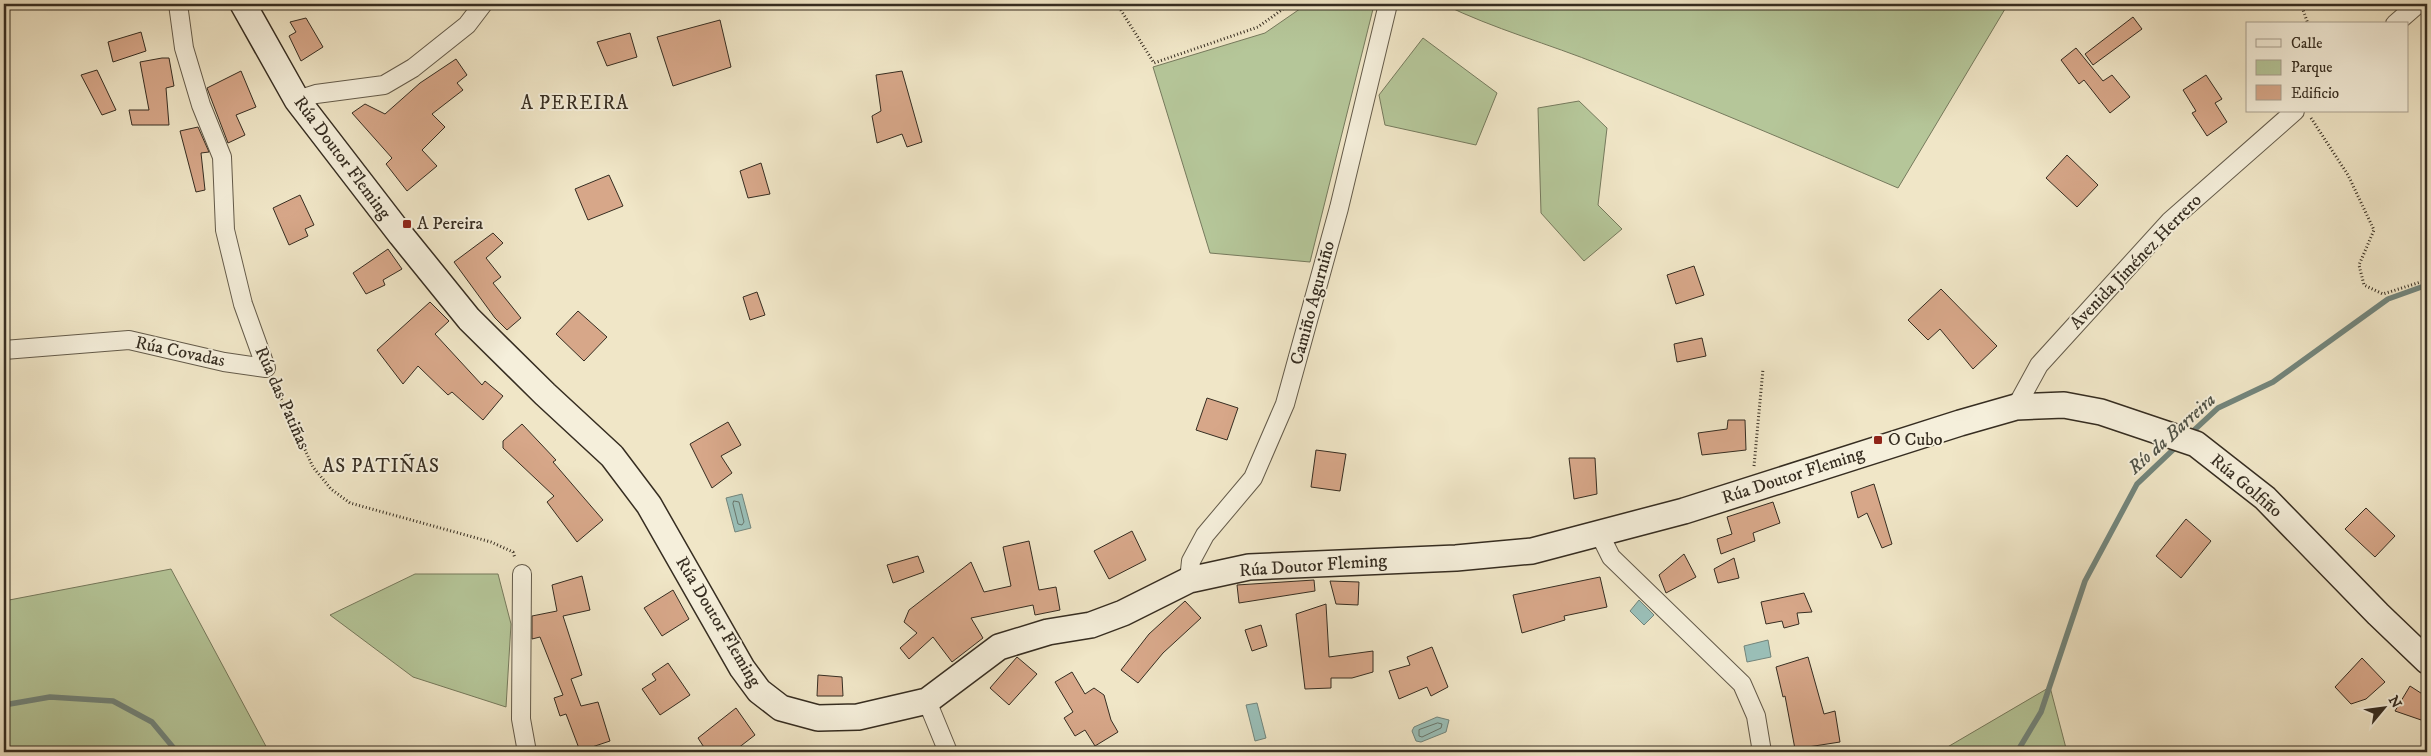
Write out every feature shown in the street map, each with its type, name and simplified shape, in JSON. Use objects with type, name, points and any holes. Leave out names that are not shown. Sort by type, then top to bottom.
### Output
[{"type":"main road","name":"Rúa Doutor Fleming","points":[[243,4],[297,100],[401,235],[470,319],[545,394],[612,456],[649,505],[742,668],[759,691],[781,708],[818,718],[858,717],[927,701],[999,648],[1048,632],[1091,625],[1123,613],[1189,580],[1249,567],[1456,558],[1532,551],[1684,511],[2016,407]]},
{"type":"main road","name":"Rúa Golfiño","points":[[2016,407],[2064,404],[2101,412],[2196,444],[2265,498],[2378,614],[2427,661]]},
{"type":"street","name":"Rúa das Patiñas","points":[[178,4],[184,48],[201,105],[222,157],[225,230],[243,304],[266,368]]},
{"type":"street","points":[[297,100],[316,94],[384,85],[413,68],[468,25],[483,4]]},
{"type":"street","name":"Camiño Agurniño","points":[[1189,580],[1191,561],[1205,535],[1253,478],[1286,404],[1339,208],[1388,4]]},
{"type":"street","points":[[2397,22],[2418,4]]},
{"type":"street","name":"Avenida Jiménez Herrero","points":[[2016,407],[2039,365],[2170,222],[2294,112]]},
{"type":"street","name":"Rúa Covadas","points":[[4,350],[129,340],[224,362],[266,368]]},
{"type":"street","points":[[1599,533],[1611,557],[1742,684],[1756,716],[1762,752]]},
{"type":"street","points":[[522,574],[522,720],[527,752]]},
{"type":"street","points":[[927,701],[948,752]]},
{"type":"path","points":[[1117,4],[1154,63],[1258,27],[1290,4]]},
{"type":"path","points":[[2301,4],[2307,22]]},
{"type":"path","points":[[2308,112],[2348,175],[2374,230],[2359,265],[2364,285],[2383,294],[2427,280]]},
{"type":"path","name":"Rúa das Patiñas","points":[[266,368],[313,467],[331,489],[350,503],[491,542],[513,552],[522,574]]},
{"type":"path","points":[[1754,488],[1763,369]]},
{"type":"green space","points":[[1307,4],[1366,4],[1373,9],[1310,262],[1210,253],[1153,67],[1265,33]]},
{"type":"green space","points":[[1443,4],[2008,4],[1898,188],[1676,95],[1581,57],[1502,29]]},
{"type":"green space","points":[[1423,38],[1497,93],[1476,145],[1385,125],[1379,95]]},
{"type":"green space","points":[[1579,101],[1607,128],[1598,205],[1622,229],[1584,261],[1541,213],[1538,108]]},
{"type":"green space","points":[[171,569],[269,752],[4,752],[4,601]]},
{"type":"green space","points":[[415,574],[498,574],[511,624],[506,707],[413,677],[330,615]]},
{"type":"green space","points":[[2050,687],[2067,752],[1939,752]]},
{"type":"water","points":[[742,494],[751,528],[735,532],[726,498]]},
{"type":"water","points":[[1639,600],[1654,615],[1644,625],[1630,611]]},
{"type":"water","points":[[1768,640],[1771,657],[1747,662],[1744,646]]},
{"type":"water","points":[[1257,703],[1266,738],[1255,741],[1246,705]]},
{"type":"water","points":[[1437,717],[1449,720],[1446,732],[1421,742],[1416,741],[1412,731],[1414,727]]},
{"type":"building","points":[[2133,17],[2142,29],[2093,65],[2085,54]]},
{"type":"building","points":[[306,18],[323,47],[301,61],[289,36],[296,32],[290,22]]},
{"type":"building","points":[[720,20],[731,67],[673,86],[657,37]]},
{"type":"building","points":[[141,32],[146,51],[113,62],[108,42]]},
{"type":"building","points":[[630,33],[637,57],[607,66],[597,42]]},
{"type":"building","points":[[2076,48],[2103,81],[2112,75],[2130,97],[2110,113],[2084,80],[2079,84],[2061,60]]},
{"type":"building","points":[[169,58],[174,86],[166,88],[169,125],[132,125],[129,110],[149,110],[140,62]]},
{"type":"building","points":[[456,59],[467,75],[457,83],[463,90],[432,114],[445,127],[422,150],[437,166],[407,191],[386,164],[392,158],[352,113],[365,104],[385,114],[420,83]]},
{"type":"building","points":[[97,70],[116,110],[102,115],[81,75]]},
{"type":"building","points":[[241,71],[256,107],[236,115],[245,135],[228,143],[207,88]]},
{"type":"building","points":[[902,71],[922,142],[907,147],[902,134],[877,143],[872,116],[881,111],[876,75]]},
{"type":"building","points":[[2206,75],[2222,99],[2215,103],[2227,122],[2207,136],[2192,113],[2196,111],[2183,90]]},
{"type":"building","points":[[198,127],[209,152],[201,153],[205,190],[196,192],[180,131]]},
{"type":"building","points":[[2067,155],[2098,185],[2077,207],[2046,178]]},
{"type":"building","points":[[761,163],[770,194],[748,198],[740,171]]},
{"type":"building","points":[[609,175],[623,206],[588,220],[575,189]]},
{"type":"building","points":[[300,195],[314,225],[305,229],[308,236],[289,245],[273,208]]},
{"type":"building","points":[[493,233],[503,243],[486,258],[501,277],[493,283],[521,318],[507,330],[495,318],[454,262]]},
{"type":"building","points":[[388,249],[402,269],[383,280],[385,285],[366,294],[353,273]]},
{"type":"building","points":[[1694,266],[1704,295],[1676,304],[1667,275]]},
{"type":"building","points":[[1941,289],[1997,346],[1973,369],[1940,329],[1928,340],[1908,320]]},
{"type":"building","points":[[757,292],[765,315],[750,320],[743,297]]},
{"type":"building","points":[[430,302],[449,321],[435,334],[482,385],[485,381],[503,396],[483,420],[452,392],[448,395],[418,366],[403,384],[377,350]]},
{"type":"building","points":[[578,311],[607,337],[584,361],[556,334]]},
{"type":"building","points":[[1702,338],[1706,356],[1677,362],[1674,344]]},
{"type":"building","points":[[1207,398],[1238,408],[1227,440],[1196,430]]},
{"type":"building","points":[[1728,420],[1745,420],[1746,450],[1702,455],[1698,433],[1727,429]]},
{"type":"building","points":[[728,422],[741,445],[721,456],[732,473],[712,488],[690,444]]},
{"type":"building","points":[[522,424],[556,460],[553,462],[603,520],[577,542],[547,502],[554,496],[503,448],[503,441]]},
{"type":"building","points":[[1316,450],[1346,454],[1340,491],[1311,487]]},
{"type":"building","points":[[1569,458],[1595,458],[1597,494],[1574,499]]},
{"type":"building","points":[[1874,484],[1892,544],[1882,548],[1867,513],[1858,518],[1851,492]]},
{"type":"building","points":[[1773,502],[1780,523],[1753,533],[1755,541],[1721,554],[1717,539],[1732,534],[1727,517]]},
{"type":"building","points":[[2366,508],[2395,536],[2375,557],[2345,529]]},
{"type":"building","points":[[2186,519],[2211,541],[2181,578],[2156,556]]},
{"type":"building","points":[[1132,531],[1146,560],[1109,579],[1094,551]]},
{"type":"building","points":[[1029,541],[1039,590],[1056,587],[1060,610],[1035,615],[1033,605],[971,618],[983,638],[952,662],[933,637],[909,659],[900,648],[917,633],[904,622],[909,610],[971,562],[984,592],[1011,586],[1003,547]]},
{"type":"building","points":[[1684,554],[1696,577],[1666,593],[1659,575]]},
{"type":"building","points":[[918,556],[924,572],[893,583],[887,565]]},
{"type":"building","points":[[1734,558],[1739,578],[1718,583],[1714,569]]},
{"type":"building","points":[[582,576],[590,610],[563,616],[582,675],[571,679],[581,706],[598,702],[610,741],[580,751],[566,714],[560,716],[554,698],[563,695],[540,637],[532,639],[532,616],[557,611],[552,585]]},
{"type":"building","points":[[1600,577],[1607,607],[1564,616],[1565,620],[1522,633],[1513,595]]},
{"type":"building","points":[[1314,580],[1315,591],[1239,603],[1237,585]]},
{"type":"building","points":[[1330,581],[1359,582],[1358,605],[1336,604]]},
{"type":"building","points":[[673,590],[689,619],[662,636],[644,608]]},
{"type":"building","points":[[1804,593],[1812,612],[1797,613],[1799,624],[1784,628],[1782,621],[1766,624],[1761,602]]},
{"type":"building","points":[[1185,601],[1201,618],[1163,653],[1138,683],[1121,670],[1149,634]]},
{"type":"building","points":[[1326,604],[1329,657],[1373,651],[1373,672],[1352,678],[1331,678],[1331,688],[1305,689],[1296,614]]},
{"type":"building","points":[[1261,625],[1267,646],[1252,651],[1245,630]]},
{"type":"building","points":[[1432,647],[1448,687],[1431,696],[1427,687],[1399,699],[1389,671],[1410,665],[1407,657]]},
{"type":"building","points":[[1017,657],[1037,674],[1009,705],[990,688]]},
{"type":"building","points":[[1808,657],[1824,714],[1835,711],[1840,742],[1795,749],[1785,696],[1783,697],[1776,667]]},
{"type":"building","points":[[2362,658],[2385,682],[2366,699],[2351,704],[2335,687]]},
{"type":"building","points":[[668,663],[690,695],[660,715],[642,689],[656,680],[652,674]]},
{"type":"building","points":[[1072,672],[1085,694],[1094,688],[1104,695],[1111,720],[1118,732],[1095,746],[1085,730],[1075,736],[1064,718],[1073,712],[1055,682]]},
{"type":"building","points":[[818,675],[842,677],[843,696],[817,696]]},
{"type":"building","points":[[2410,686],[2427,697],[2427,722],[2395,711]]},
{"type":"building","points":[[736,708],[755,735],[733,752],[707,752],[698,738]]},
{"type":"waterway","name":"Río da Barreira","points":[[2190,434],[2218,408],[2273,382],[2388,299],[2427,285]]},
{"type":"waterway","name":"Río da Barreira","points":[[2017,752],[2041,712],[2085,581],[2137,484],[2177,446]]},
{"type":"waterway","name":"Río da Barreira","points":[[4,705],[50,697],[113,701],[152,722],[177,752]]},
{"type":"place","name":"A Pereira","points":[[407,224]]},
{"type":"place","name":"O Cubo","points":[[1878,440]]},
{"type":"district","name":"A PEREIRA","points":[[575,103]]},
{"type":"district","name":"AS PATIÑAS","points":[[381,466]]}]
